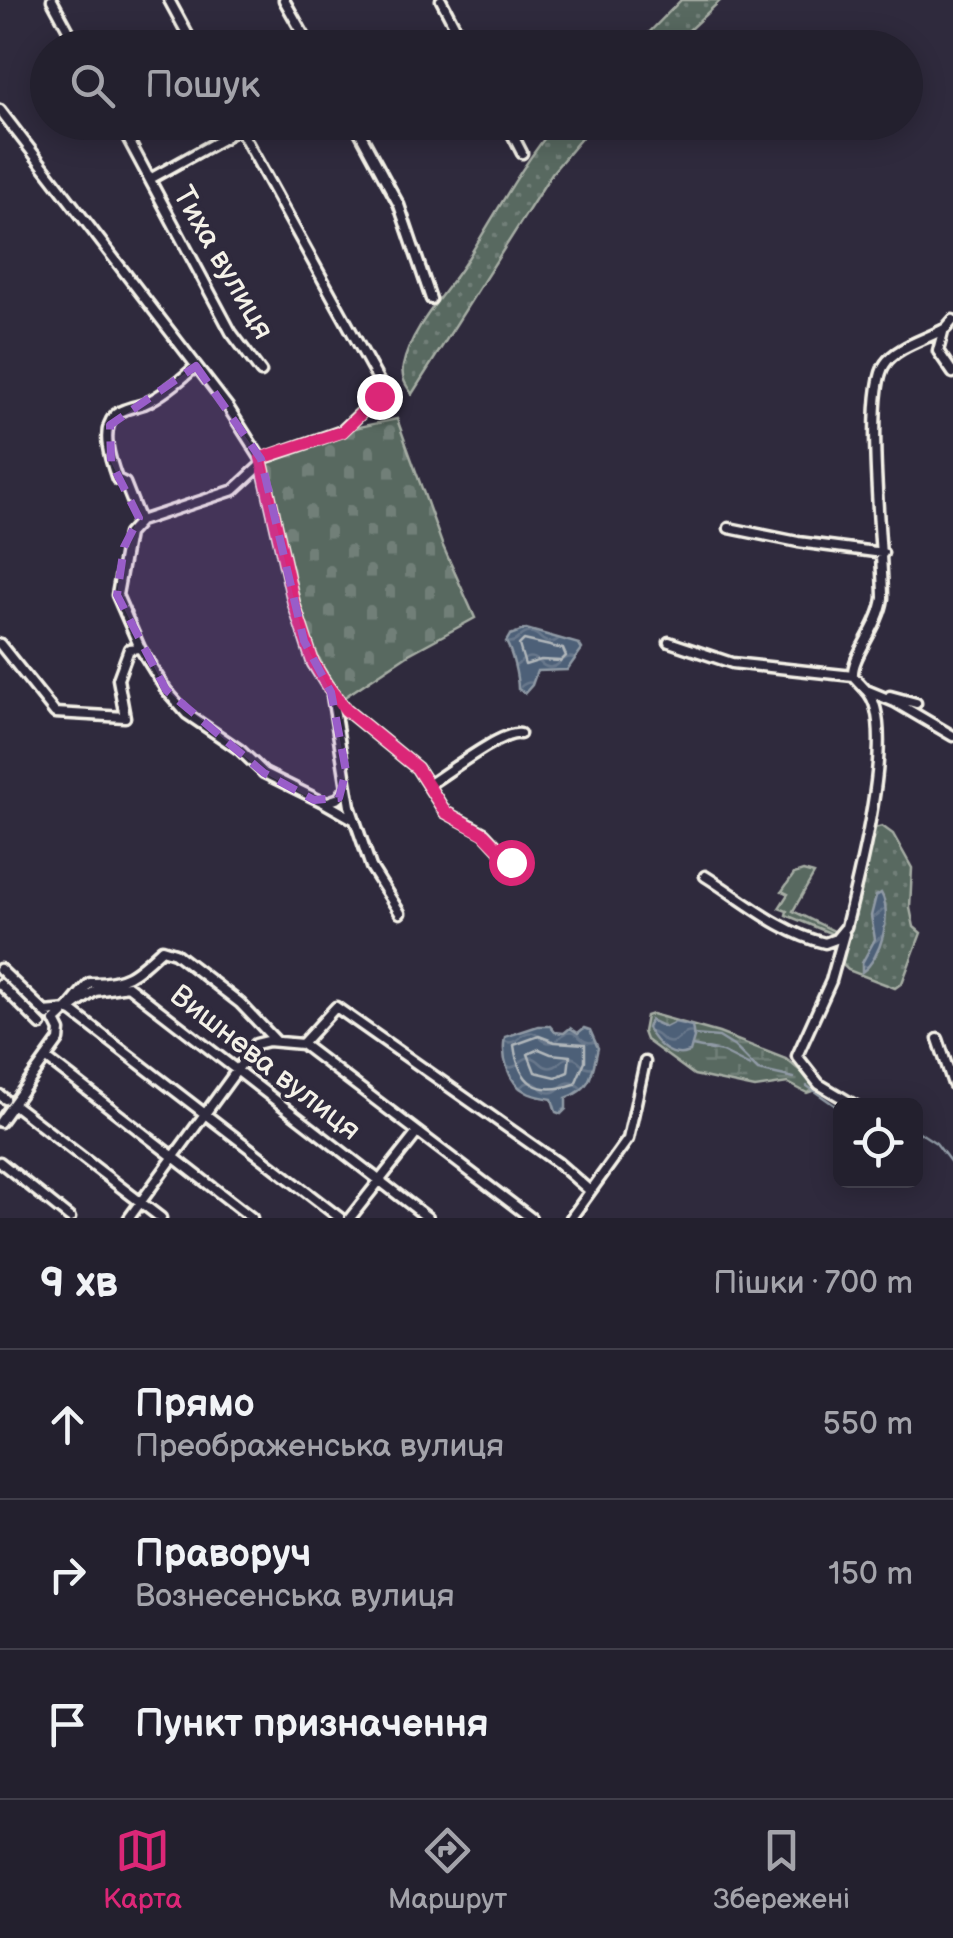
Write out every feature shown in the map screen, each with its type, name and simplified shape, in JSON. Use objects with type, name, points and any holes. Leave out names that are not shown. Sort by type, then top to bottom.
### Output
[{"type":"street","points":[[52,0],[68,30]]},
{"type":"street","points":[[169,0],[185,30]]},
{"type":"street","points":[[284,0],[300,30]]},
{"type":"street","points":[[442,0],[457,30]]},
{"type":"street","points":[[0,110],[228,406],[261,461],[304,640],[332,692],[346,710],[402,752],[445,812],[484,834],[511,862]]},
{"type":"street","name":"Тиха вулиця","points":[[129,140],[224,319],[261,372]]},
{"type":"street","points":[[150,179],[214,140]]},
{"type":"street","points":[[246,140],[381,391],[342,432],[261,461],[234,490],[140,521],[128,534],[117,595],[140,648],[166,690],[187,714],[240,750],[264,774],[355,820]]},
{"type":"street","points":[[364,140],[399,206],[431,299]]},
{"type":"street","points":[[515,140],[522,153]]},
{"type":"street","points":[[953,320],[938,342],[938,351],[953,373]]},
{"type":"street","points":[[853,676],[854,661],[881,614],[883,553],[875,435],[879,378],[889,359],[946,328]]},
{"type":"street","points":[[140,521],[125,483],[117,479],[108,450],[110,425],[119,412],[147,402],[196,366]]},
{"type":"street","points":[[729,528],[883,553]]},
{"type":"street","points":[[669,642],[732,663],[853,676],[875,701],[879,714],[871,828],[831,981],[797,1056],[819,1084],[843,1098]]},
{"type":"street","points":[[0,644],[55,713],[125,717],[120,671],[129,649],[140,648]]},
{"type":"street","points":[[866,690],[916,703]]},
{"type":"street","points":[[866,690],[953,736]]},
{"type":"street","points":[[332,692],[355,820],[371,867],[400,913]]},
{"type":"street","points":[[428,785],[508,732],[520,734]]},
{"type":"street","points":[[325,803],[339,798],[347,787]]},
{"type":"street","points":[[706,876],[812,940],[831,942],[846,927]]},
{"type":"street","points":[[56,1021],[90,983],[121,982],[146,966],[162,949],[240,1003],[277,1042]]},
{"type":"street","points":[[0,969],[56,1021],[60,1031],[59,1040],[46,1058],[6,1099],[0,1122]]},
{"type":"street","points":[[0,984],[41,1024]]},
{"type":"street","name":"Вишнева вулиця","points":[[68,1010],[96,991],[128,986],[428,1218]]},
{"type":"street","points":[[302,1044],[336,1007],[558,1164],[590,1191]]},
{"type":"street","points":[[44,1012],[68,1010],[340,1218]]},
{"type":"street","points":[[938,1039],[953,1084]]},
{"type":"street","points":[[129,1218],[256,1044],[277,1042],[302,1044],[531,1218]]},
{"type":"street","points":[[46,1058],[252,1218]]},
{"type":"street","points":[[572,1218],[628,1139],[645,1062]]},
{"type":"street","points":[[6,1099],[161,1218]]},
{"type":"street","points":[[350,1218],[417,1133]]},
{"type":"street","points":[[0,1162],[70,1218]]},
{"type":"street","points":[[572,1218],[584,1218]]},
{"type":"highlighted area","points":[[196,366],[261,459],[304,641],[331,692],[346,771],[339,798],[314,800],[264,773],[166,690],[117,595],[124,547],[139,518],[111,462],[110,425]]},
{"type":"green space","points":[[681,0],[721,0],[689,30],[652,30]]},
{"type":"green space","points":[[544,140],[580,140],[552,173],[412,394],[403,370],[413,339]]},
{"type":"green space","points":[[397,419],[442,544],[475,618],[409,654],[343,698],[312,643],[301,613],[266,457]]},
{"type":"green space","points":[[882,826],[893,834],[912,868],[910,908],[914,927],[921,933],[902,983],[895,988],[842,964],[869,841],[874,828]]},
{"type":"green space","points":[[794,874],[814,874],[793,911],[838,933],[835,935],[786,915],[787,911],[779,908],[788,894],[782,891]]},
{"type":"green space","points":[[652,1014],[719,1033],[786,1059],[810,1079],[815,1090],[807,1093],[788,1083],[755,1088],[694,1075],[646,1040],[646,1016]]},
{"type":"water","points":[[526,629],[579,644],[582,649],[567,670],[537,671],[525,693],[518,689],[506,642],[510,635]]},
{"type":"water","points":[[881,893],[886,912],[883,935],[875,957],[862,972],[862,963],[875,939],[871,916],[876,896]]},
{"type":"water","points":[[650,1020],[665,1027],[675,1022],[692,1026],[690,1052],[677,1054],[665,1049],[647,1028]]},
{"type":"water","points":[[550,1026],[555,1032],[564,1033],[570,1028],[578,1033],[584,1028],[590,1030],[598,1048],[590,1079],[581,1090],[566,1098],[566,1109],[561,1114],[556,1112],[552,1099],[520,1088],[510,1076],[505,1060],[505,1037]]},
{"type":"waterway","points":[[693,1035],[719,1037],[758,1070],[794,1078]]},
{"type":"waterway","points":[[692,1046],[722,1052],[750,1066]]},
{"type":"waterway","points":[[807,1086],[833,1104]]},
{"type":"waterway","points":[[923,1135],[936,1143],[952,1164]]},
{"type":"route","points":[[379,396],[342,432],[261,458],[304,640],[326,684],[346,710],[402,752],[445,812],[484,834],[511,862]]}]
